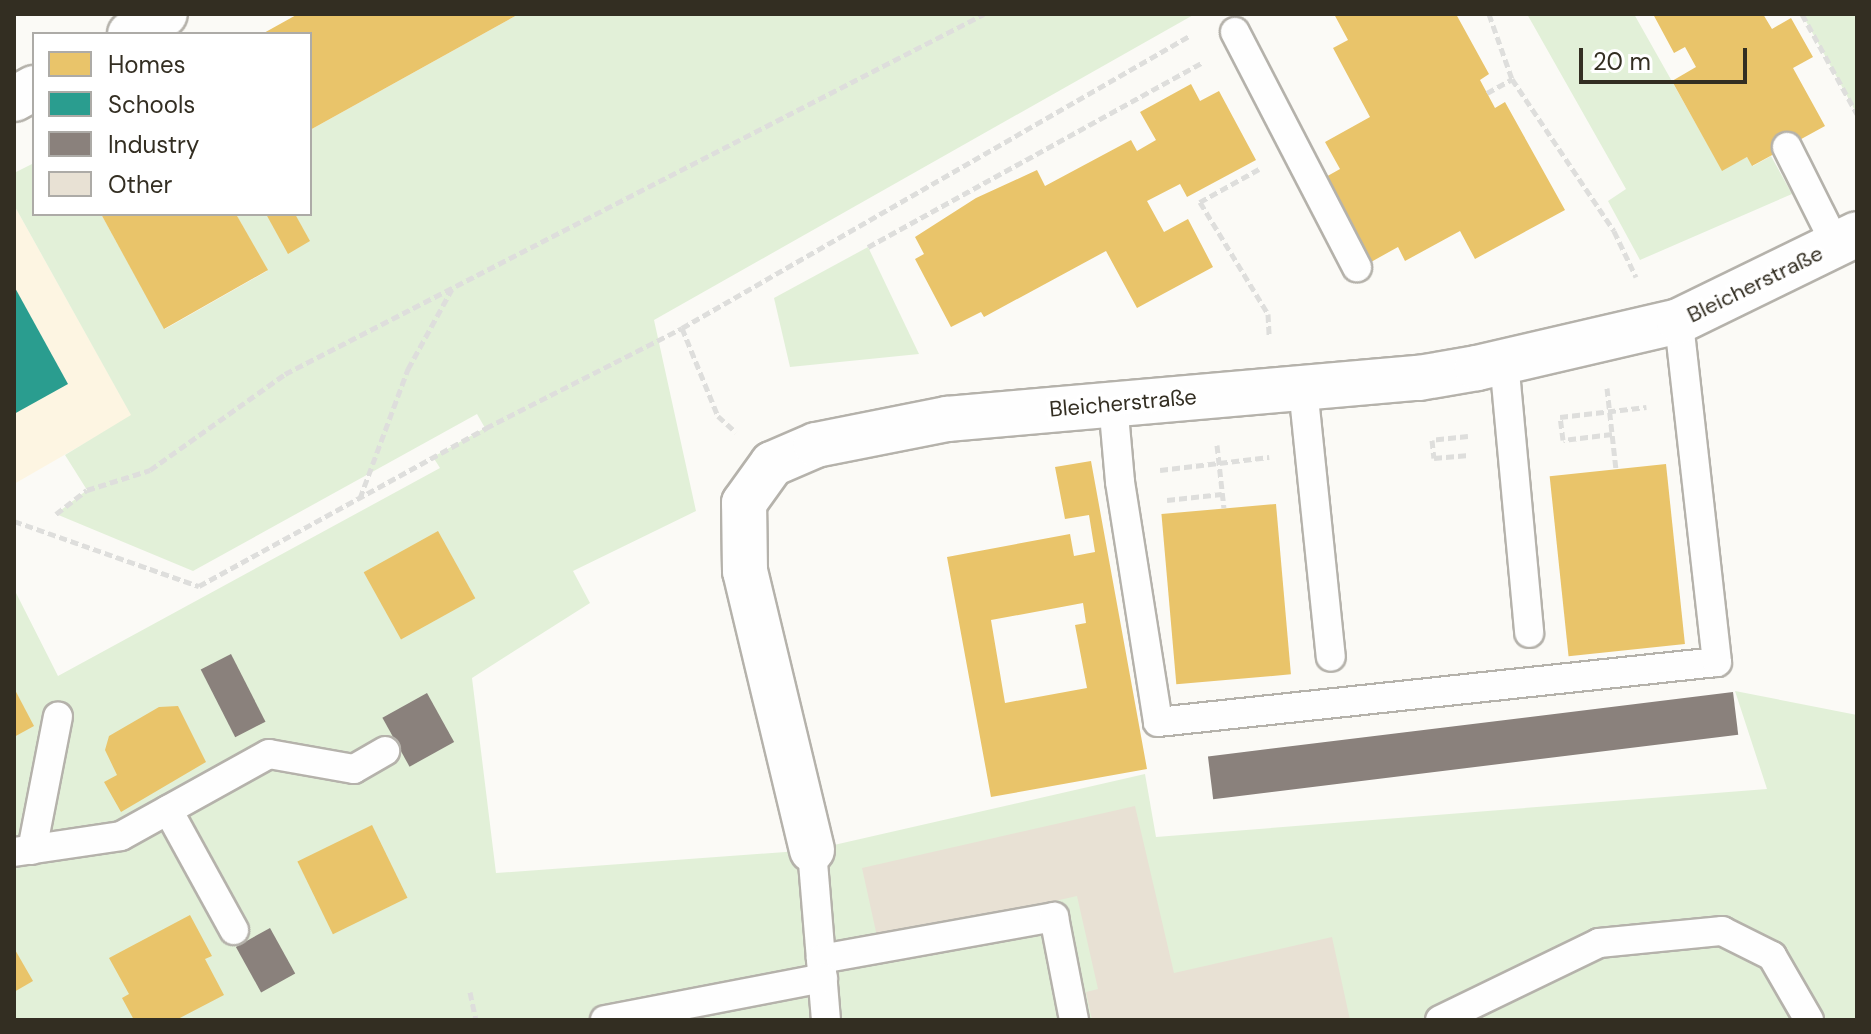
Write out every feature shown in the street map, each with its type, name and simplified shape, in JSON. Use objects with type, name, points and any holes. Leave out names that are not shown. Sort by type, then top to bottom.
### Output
[{"type":"street","points":[[134,32],[165,14]]},
{"type":"street","points":[[14,99],[32,89]]},
{"type":"street","name":"Bleicherstraße","points":[[772,464],[816,445],[947,419],[1419,378],[1504,361],[1679,321],[1846,240]]},
{"type":"street","points":[[772,464],[744,503],[745,571],[812,850]]},
{"type":"lane","points":[[1238,37],[1357,267]]},
{"type":"lane","points":[[1787,147],[1846,240]]},
{"type":"lane","points":[[1113,403],[1120,482],[1158,722],[1717,662],[1679,321]]},
{"type":"lane","points":[[1504,361],[1529,633]]},
{"type":"lane","points":[[1303,388],[1331,657]]},
{"type":"lane","points":[[58,716],[23,851],[121,836],[269,754],[354,769],[385,751]]},
{"type":"lane","points":[[168,810],[234,930]]},
{"type":"lane","points":[[812,850],[826,1020]]},
{"type":"lane","points":[[605,1020],[669,1014],[822,968],[1054,917],[1074,1020]]},
{"type":"lane","points":[[1440,1020],[1599,943],[1722,931],[1772,956],[1809,1020]]},
{"type":"path","points":[[56,514],[87,490],[150,470],[285,374],[984,14]]},
{"type":"path","points":[[1489,14],[1512,79],[1614,231],[1637,280]]},
{"type":"path","points":[[1802,14],[1857,114]]},
{"type":"path","points":[[14,521],[199,586],[682,328],[1195,33]]},
{"type":"path","points":[[868,247],[1238,37]]},
{"type":"path","points":[[1487,93],[1512,79]]},
{"type":"path","points":[[1269,335],[1268,314],[1200,202],[1272,161]]},
{"type":"path","points":[[360,498],[408,369],[452,288]]},
{"type":"path","points":[[682,328],[718,416],[772,464]]},
{"type":"path","points":[[1606,381],[1616,469]]},
{"type":"path","points":[[1612,434],[1563,440],[1560,417],[1646,407],[1645,392]]},
{"type":"path","points":[[1217,441],[1224,508]]},
{"type":"path","points":[[1156,486],[1154,470],[1280,456]]},
{"type":"path","points":[[1157,501],[1222,494]]},
{"type":"path","points":[[470,992],[476,1020]]},
{"type":"shaded area","points":[[14,205],[132,416],[14,484]]},
{"type":"green space","points":[[519,14],[1195,14],[654,320],[696,511],[573,571],[590,603],[472,678],[496,873],[812,850],[1145,774],[1156,837],[1767,789],[1735,691],[1857,715],[1857,1020],[14,1020],[14,589],[58,676],[440,468],[433,457],[485,428],[477,414],[193,571],[56,514],[87,490],[65,455],[131,415],[14,205],[14,173],[32,164],[32,216],[102,216],[165,329],[267,271],[237,216],[312,216],[312,129]]},
{"type":"green space","points":[[1527,14],[1634,14],[1722,170],[1747,157],[1753,166],[1771,156],[1792,194],[1640,260],[1608,201],[1626,189]]},
{"type":"green space","points":[[1802,14],[1857,14],[1857,114]]},
{"type":"green space","points":[[868,247],[919,354],[790,367],[774,298]]},
{"type":"building: Homes","points":[[298,14],[519,14],[312,129],[312,32],[266,32]]},
{"type":"building: Homes","points":[[1334,14],[1456,14],[1489,74],[1480,80],[1495,108],[1505,102],[1565,210],[1475,259],[1460,231],[1405,261],[1398,247],[1371,262],[1324,178],[1340,169],[1325,142],[1370,117],[1333,48],[1348,40]]},
{"type":"building: Homes","points":[[1653,14],[1763,14],[1772,29],[1791,18],[1813,57],[1793,68],[1825,126],[1752,166],[1747,157],[1722,171],[1672,81],[1696,67],[1685,47],[1674,53]]},
{"type":"building: Homes","points":[[1191,84],[1200,101],[1219,91],[1256,160],[1187,197],[1180,184],[1147,201],[1164,232],[1188,219],[1213,267],[1137,308],[1106,251],[984,317],[981,312],[951,327],[915,259],[924,254],[915,237],[976,198],[1037,170],[1045,186],[1131,140],[1137,151],[1156,140],[1140,112]]},
{"type":"building: Homes","points":[[102,216],[237,216],[268,270],[164,329]]},
{"type":"building: Homes","points":[[267,216],[296,216],[310,241],[288,254]]},
{"type":"building: Homes","points":[[1091,461],[1147,769],[991,797],[947,557],[1070,534],[1074,556],[1095,552],[1089,515],[1065,519],[1055,467]],"holes":[[[1083,603],[1086,623],[1075,625],[1087,688],[1005,703],[991,620]]]},
{"type":"building: Homes","points":[[1666,464],[1685,644],[1569,656],[1550,476]]},
{"type":"building: Homes","points":[[1276,504],[1291,674],[1176,684],[1161,514]]},
{"type":"building: Homes","points":[[438,531],[475,598],[401,640],[364,572]]},
{"type":"building: Homes","points":[[14,688],[34,726],[14,737]]},
{"type":"building: Homes","points":[[178,706],[206,762],[121,812],[104,782],[117,775],[105,750],[109,736],[159,707]]},
{"type":"building: Homes","points":[[372,825],[408,898],[333,934],[297,861]]},
{"type":"building: Homes","points":[[190,915],[212,956],[205,959],[224,995],[176,1020],[134,1020],[122,998],[129,994],[109,958]]},
{"type":"building: Homes","points":[[14,948],[33,981],[14,992]]},
{"type":"building: Schools","points":[[14,286],[68,384],[14,414]]},
{"type":"building: Industry","points":[[231,654],[266,722],[235,737],[201,669]]},
{"type":"building: Industry","points":[[1733,692],[1738,735],[1213,799],[1208,756]]},
{"type":"building: Industry","points":[[427,693],[454,742],[410,767],[382,718]]},
{"type":"building: Industry","points":[[270,928],[295,973],[261,992],[236,947]]},
{"type":"building: Other","points":[[1135,806],[1174,973],[1332,937],[1350,1020],[1092,1020],[1086,992],[1098,989],[1077,896],[878,941],[862,868]]}]
